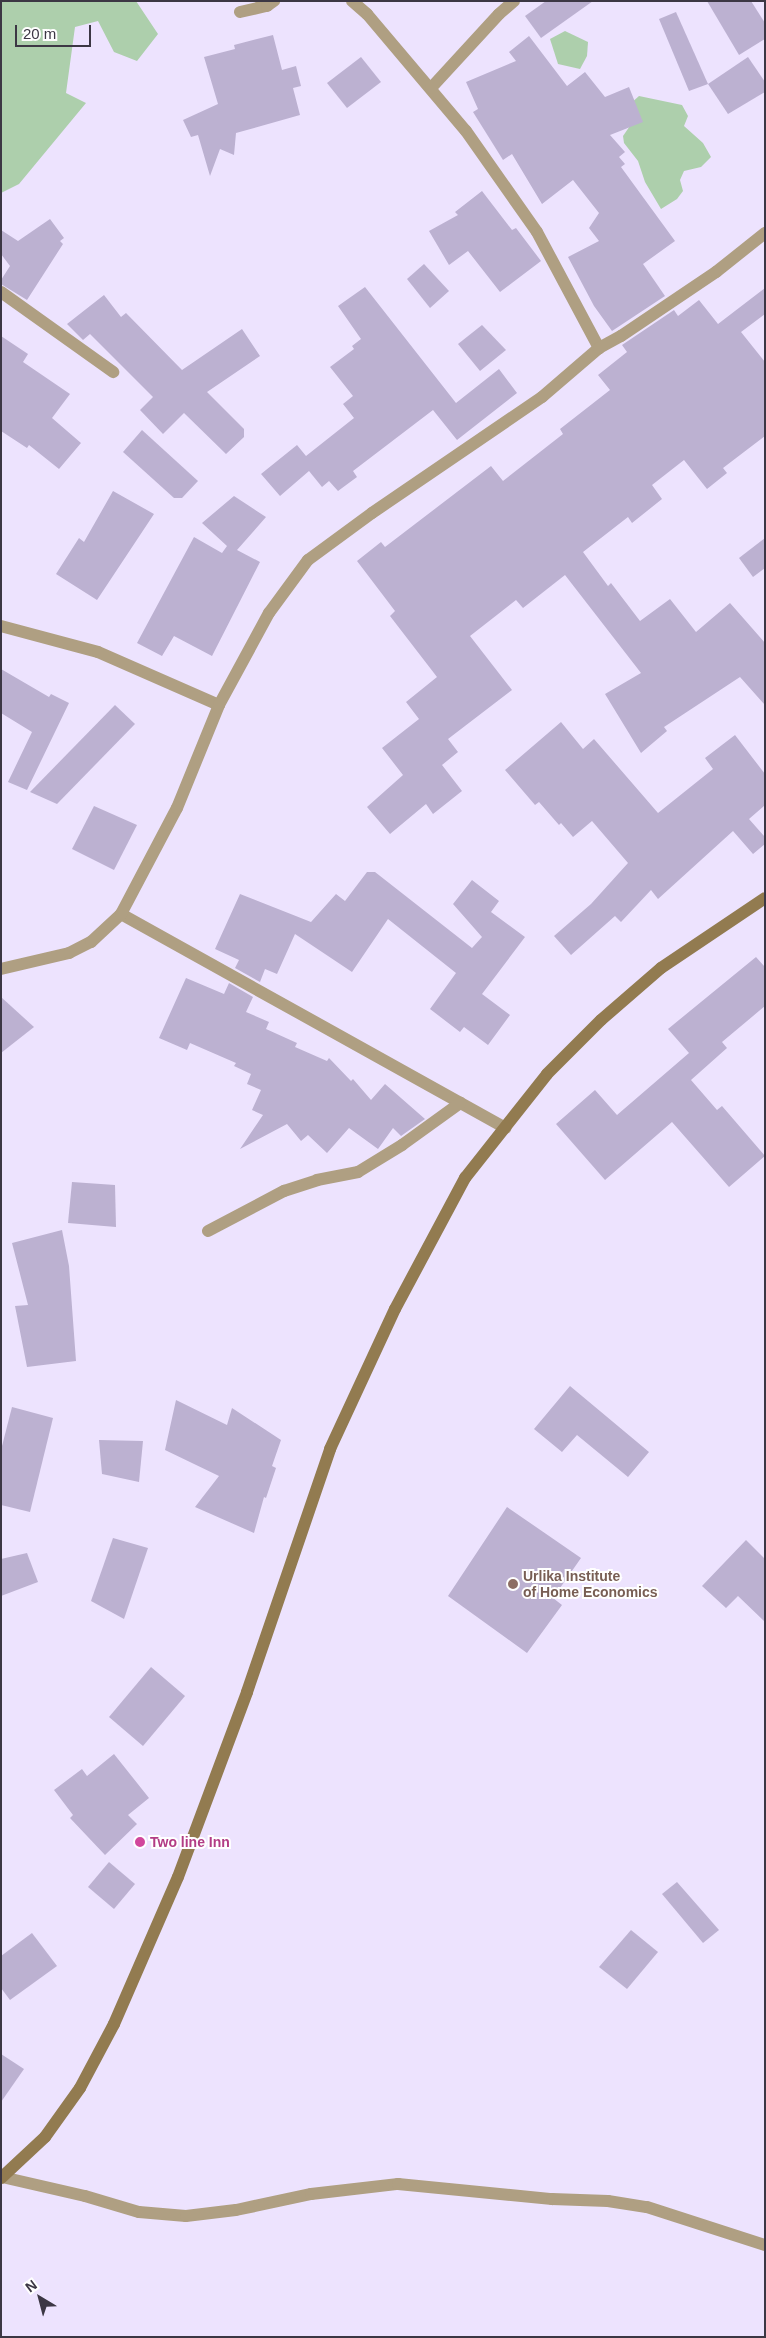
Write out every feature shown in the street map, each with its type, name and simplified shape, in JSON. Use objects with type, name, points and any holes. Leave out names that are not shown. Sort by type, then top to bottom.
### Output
[{"type":"street","points":[[240,12],[267,6],[274,1]]},
{"type":"street","points":[[352,1],[367,14],[466,131],[537,232],[599,348]]},
{"type":"street","points":[[431,88],[499,14],[514,1]]},
{"type":"street","points":[[1,969],[69,953],[91,942],[121,914],[177,808],[219,705],[269,613],[308,560],[542,397],[599,348],[621,336],[716,272],[765,233]]},
{"type":"street","points":[[1,292],[113,372]]},
{"type":"street","points":[[1,626],[98,652],[219,705]]},
{"type":"street","points":[[1,2177],[45,2137],[80,2088],[114,2024],[182,1868],[247,1692],[330,1449],[395,1308],[465,1178],[547,1074],[601,1020],[661,968],[765,898]]},
{"type":"street","points":[[121,914],[505,1128]]},
{"type":"street","points":[[208,1231],[284,1191],[317,1180],[358,1172],[402,1145],[460,1103]]},
{"type":"street","points":[[1,2177],[85,2196],[139,2212],[186,2216],[236,2210],[311,2194],[398,2184],[552,2199],[608,2201],[647,2207],[765,2245]]},
{"type":"green space","points":[[1,1],[136,1],[158,34],[137,61],[114,52],[98,21],[75,27],[66,93],[86,103],[19,184],[1,193]]},
{"type":"green space","points":[[565,31],[588,42],[587,56],[580,69],[558,64],[550,39]]},
{"type":"green space","points":[[639,96],[682,105],[688,116],[684,126],[703,143],[711,157],[701,167],[684,171],[680,180],[683,191],[677,199],[661,209],[645,182],[638,161],[624,143],[623,136],[634,120],[630,104]]},
{"type":"building","points":[[546,1],[593,1],[541,38],[525,16]]},
{"type":"building","points":[[707,1],[751,1],[765,23],[765,39],[739,55]]},
{"type":"building","points":[[676,12],[708,84],[689,91],[659,19]]},
{"type":"building","points":[[273,35],[282,70],[296,66],[301,86],[293,88],[300,115],[236,133],[234,155],[220,149],[210,176],[198,135],[191,137],[183,120],[218,104],[204,57],[235,49],[234,45]]},
{"type":"building","points":[[529,36],[567,86],[585,72],[605,97],[629,87],[643,122],[610,135],[625,152],[619,157],[625,164],[621,167],[675,241],[643,264],[665,296],[612,331],[594,306],[568,257],[599,241],[589,228],[599,213],[573,180],[542,204],[512,154],[503,160],[473,112],[478,109],[466,82],[516,61],[509,52]]},
{"type":"building","points":[[361,57],[381,82],[347,108],[327,83]]},
{"type":"building","points":[[748,57],[765,82],[765,92],[728,114],[708,84]]},
{"type":"building","points":[[482,191],[512,230],[516,228],[541,261],[500,292],[468,251],[449,265],[429,231],[458,215],[455,212]]},
{"type":"building","points":[[50,219],[64,238],[60,241],[63,244],[27,300],[1,284],[1,280],[10,266],[1,254],[1,230],[18,241]]},
{"type":"building","points":[[424,264],[449,291],[430,308],[407,279]]},
{"type":"building","points":[[365,287],[456,403],[499,369],[517,393],[457,440],[433,410],[353,471],[357,477],[338,491],[329,481],[322,487],[309,471],[280,496],[261,474],[297,445],[306,456],[354,418],[343,404],[353,396],[330,367],[354,349],[352,346],[361,339],[338,306]]},
{"type":"building","points":[[765,288],[765,314],[741,332],[765,362],[765,436],[723,468],[727,473],[707,489],[684,460],[652,485],[662,499],[632,523],[628,517],[583,552],[608,586],[611,583],[640,621],[670,599],[696,632],[730,603],[765,643],[765,705],[740,677],[664,727],[667,731],[641,753],[605,694],[641,673],[565,575],[523,608],[516,600],[470,636],[512,690],[448,739],[458,752],[442,765],[462,791],[433,814],[426,804],[390,834],[367,807],[403,775],[382,748],[419,719],[406,702],[437,677],[390,616],[395,611],[357,561],[381,542],[385,547],[491,466],[503,481],[563,434],[560,429],[610,390],[598,375],[627,352],[622,345],[674,310],[678,316],[699,300],[718,324]]},
{"type":"building","points":[[104,295],[121,317],[126,313],[182,370],[242,329],[260,356],[207,392],[244,429],[244,437],[226,454],[184,413],[163,434],[140,410],[153,397],[90,334],[83,340],[67,324]]},
{"type":"building","points":[[482,325],[506,350],[480,371],[458,344]]},
{"type":"building","points":[[1,336],[28,354],[23,362],[70,394],[52,418],[81,443],[59,469],[29,445],[27,448],[1,431]]},
{"type":"building","points":[[142,430],[198,481],[182,498],[174,498],[123,452]]},
{"type":"building","points":[[113,491],[154,514],[97,600],[56,574],[79,538],[84,542]]},
{"type":"building","points":[[234,496],[266,517],[237,550],[260,562],[212,656],[174,636],[162,656],[137,643],[194,537],[222,553],[227,546],[202,523]]},
{"type":"building","points":[[765,538],[765,568],[753,577],[739,558]]},
{"type":"building","points":[[1,669],[49,697],[51,694],[69,703],[27,790],[8,782],[32,732],[1,713]]},
{"type":"building","points":[[115,705],[135,724],[57,804],[30,792]]},
{"type":"building","points":[[561,722],[583,749],[594,739],[658,813],[713,769],[705,758],[735,735],[765,774],[765,805],[749,819],[765,837],[765,844],[753,854],[733,831],[658,899],[651,890],[621,922],[615,916],[571,955],[554,936],[591,904],[628,863],[592,821],[573,837],[561,823],[559,825],[539,802],[535,805],[505,770]]},
{"type":"building","points":[[94,806],[137,825],[114,870],[72,849]]},
{"type":"building","points":[[367,872],[375,872],[472,948],[482,937],[453,904],[472,880],[499,901],[491,912],[525,937],[482,994],[510,1015],[488,1045],[464,1027],[460,1032],[430,1009],[456,973],[388,919],[352,972],[295,934],[277,974],[265,969],[260,982],[235,968],[239,960],[215,949],[240,894],[311,922],[336,894],[345,901]]},
{"type":"building","points":[[756,957],[765,967],[765,1006],[722,1042],[727,1048],[691,1080],[717,1110],[722,1106],[765,1156],[729,1187],[672,1122],[605,1180],[556,1124],[595,1090],[617,1115],[689,1053],[668,1029]]},
{"type":"building","points":[[186,978],[224,994],[229,983],[253,997],[246,1012],[269,1022],[266,1029],[297,1043],[295,1047],[327,1061],[329,1058],[351,1081],[353,1079],[371,1100],[385,1084],[425,1119],[401,1136],[393,1128],[378,1149],[349,1128],[327,1153],[308,1135],[301,1141],[287,1124],[240,1149],[263,1115],[252,1110],[261,1090],[247,1084],[251,1074],[234,1066],[236,1063],[190,1043],[187,1050],[159,1038]]},
{"type":"building","points":[[1,997],[34,1027],[1,1053]]},
{"type":"building","points":[[72,1182],[115,1185],[116,1227],[68,1223]]},
{"type":"building","points":[[62,1230],[69,1266],[76,1361],[27,1367],[15,1306],[28,1305],[12,1243]]},
{"type":"building","points":[[570,1386],[649,1452],[628,1477],[577,1435],[562,1452],[534,1429]]},
{"type":"building","points":[[176,1400],[227,1425],[232,1408],[281,1440],[272,1466],[276,1468],[266,1498],[264,1497],[254,1533],[195,1507],[219,1476],[165,1450]]},
{"type":"building","points":[[12,1407],[53,1418],[30,1512],[1,1505],[1,1450]]},
{"type":"building","points":[[99,1440],[143,1441],[139,1482],[102,1474]]},
{"type":"building","points":[[507,1507],[581,1558],[553,1598],[562,1605],[527,1653],[448,1596]]},
{"type":"building","points":[[113,1538],[148,1548],[124,1619],[91,1601]]},
{"type":"building","points":[[746,1540],[765,1559],[765,1622],[738,1596],[726,1608],[702,1586]]},
{"type":"building","points":[[27,1553],[38,1582],[1,1596],[1,1559]]},
{"type":"building","points":[[151,1667],[185,1696],[143,1746],[109,1717]]},
{"type":"building","points":[[114,1754],[149,1798],[128,1815],[137,1824],[105,1855],[70,1818],[73,1815],[54,1790],[82,1769],[87,1776]]},
{"type":"building","points":[[109,1862],[135,1884],[114,1909],[88,1887]]},
{"type":"building","points":[[677,1882],[719,1930],[703,1943],[662,1894]]},
{"type":"building","points":[[631,1930],[658,1952],[627,1989],[599,1967]]},
{"type":"building","points":[[32,1933],[57,1966],[10,2000],[1,1988],[1,1956]]},
{"type":"building","points":[[1,2054],[24,2069],[1,2102]]},
{"type":"place","name":"Urlika Institute of Home Economics","points":[[513,1584]]},
{"type":"place","name":"Two line Inn","points":[[140,1842]]}]
